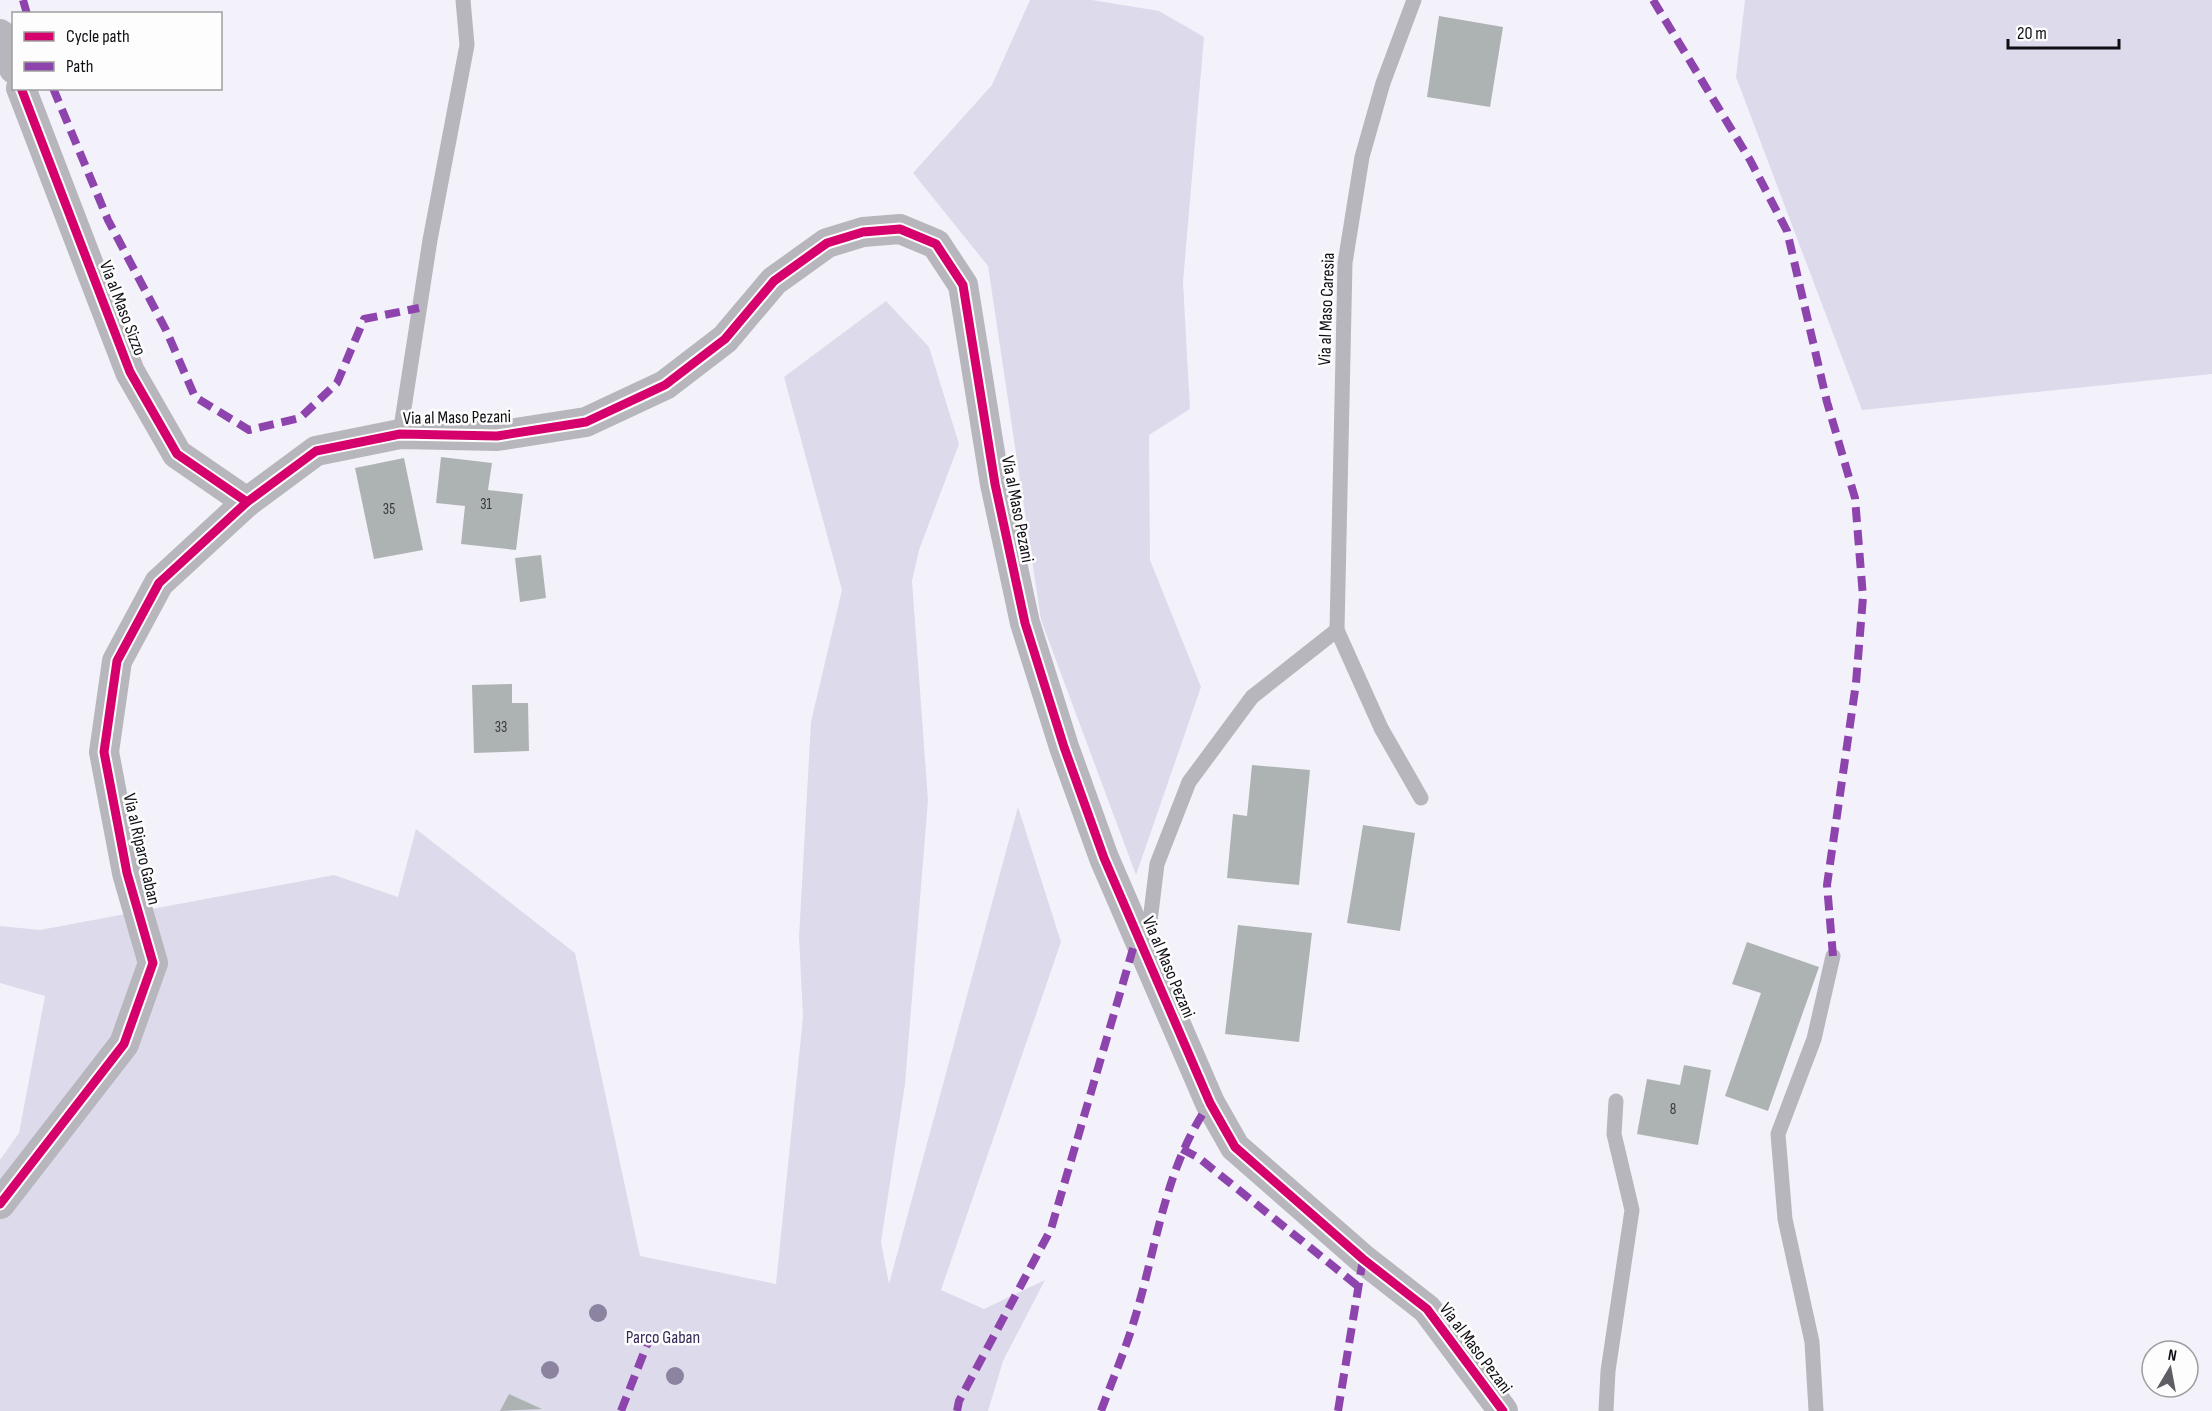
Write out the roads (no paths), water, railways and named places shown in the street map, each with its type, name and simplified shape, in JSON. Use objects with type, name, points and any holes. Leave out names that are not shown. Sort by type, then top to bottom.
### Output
[{"type":"street","points":[[0,34],[12,64]]},
{"type":"street","name":"Via al Maso Sizzo","points":[[22,90],[130,372],[177,454],[247,502]]},
{"type":"street","name":"Via al Maso Pezani","points":[[247,502],[316,451],[400,434],[496,436],[586,422],[665,385],[725,339],[774,281],[827,243],[862,232],[900,229],[936,244],[963,285],[995,484],[1024,623],[1064,747],[1104,858],[1210,1103],[1235,1147],[1363,1259],[1427,1309],[1503,1411]]},
{"type":"street","name":"Via al Riparo Gaban","points":[[0,1204],[124,1044],[153,963],[127,873],[104,752],[117,661],[159,583],[247,502]]},
{"type":"lane","name":"Via al Maso Pezani","points":[[400,434],[430,240],[467,45],[463,0]]},
{"type":"lane","name":"Via al Maso Caresia","points":[[1414,0],[1383,83],[1362,157],[1345,263],[1337,630],[1381,728],[1421,798]]},
{"type":"lane","points":[[1146,958],[1157,864],[1189,782],[1252,697],[1337,630]]},
{"type":"lane","points":[[1816,1411],[1812,1341],[1785,1219],[1778,1134],[1814,1040],[1833,956]]},
{"type":"lane","points":[[1606,1411],[1608,1371],[1632,1210],[1614,1134],[1616,1101]]},
{"type":"park label","name":"Parco Gaban","points":[[663,1337]]}]
